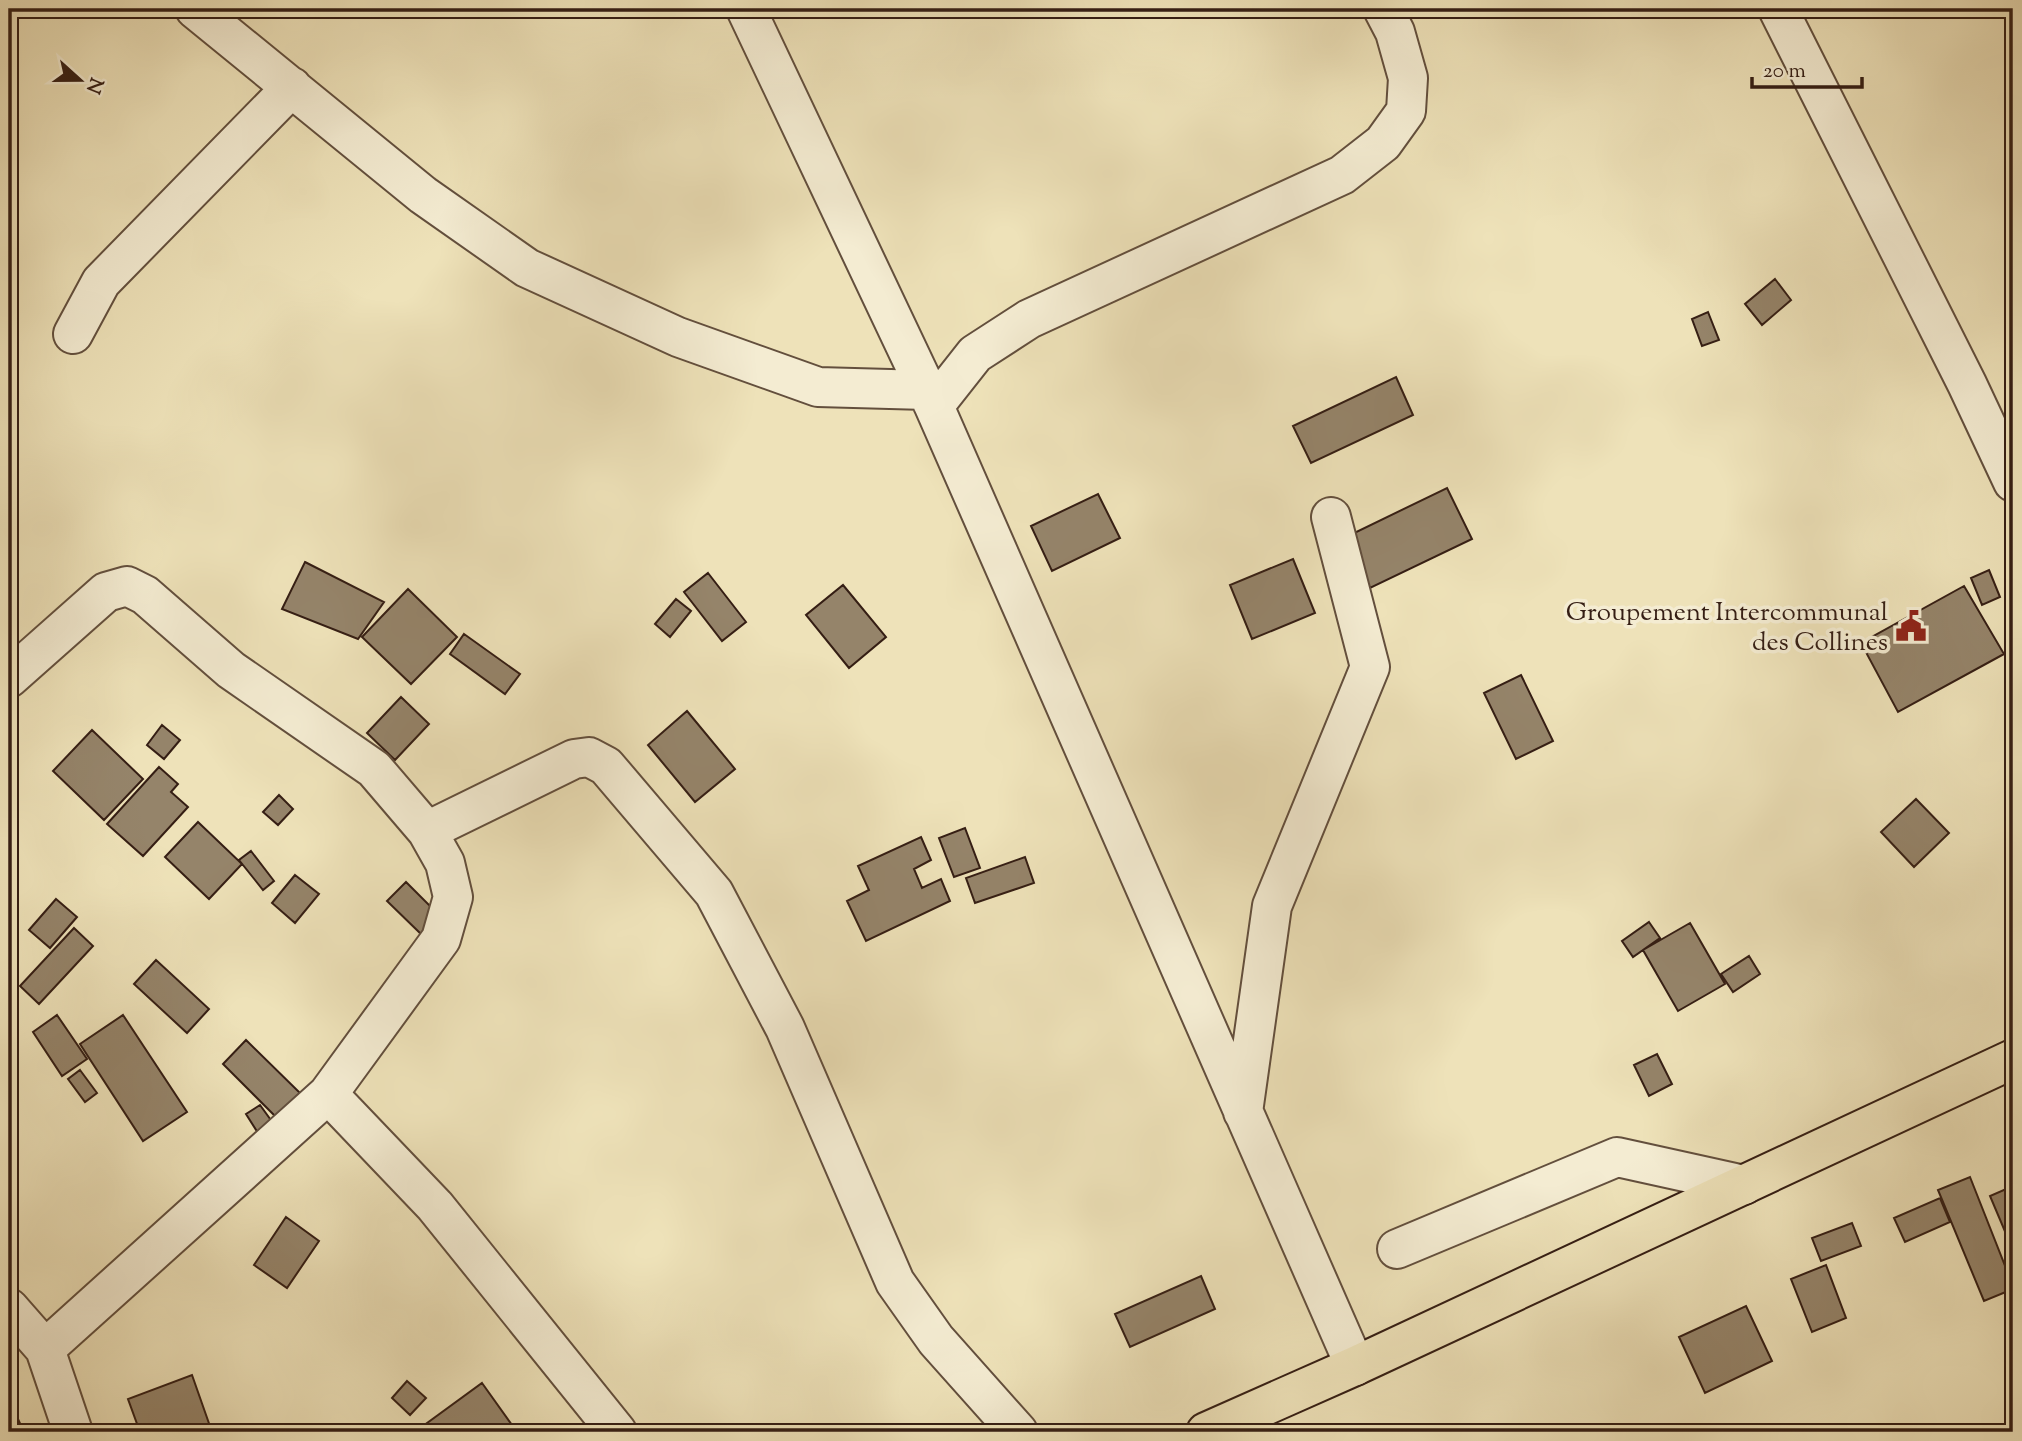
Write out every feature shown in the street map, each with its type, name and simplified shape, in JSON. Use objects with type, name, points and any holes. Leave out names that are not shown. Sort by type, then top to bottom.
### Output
[{"type":"highway","points":[[1206,1432],[1354,1366],[2013,1059]]},
{"type":"street","points":[[195,9],[423,195],[527,268],[678,337],[818,387],[930,398],[975,354],[1029,319],[1342,175],[1383,143],[1406,111],[1408,78],[1395,32],[1383,9]]},
{"type":"street","points":[[746,9],[930,398],[1354,1366]]},
{"type":"street","points":[[1778,9],[1967,384],[2013,482]]},
{"type":"street","points":[[73,334],[101,282],[292,87]]},
{"type":"street","points":[[1243,1112],[1272,906],[1370,667],[1331,517]]},
{"type":"street","points":[[9,678],[106,593],[127,586],[145,595],[231,670],[374,769],[427,831],[445,863],[453,897],[441,939],[328,1094],[45,1349]]},
{"type":"street","points":[[427,831],[574,759],[589,757],[606,766],[714,893],[785,1028],[895,1282],[936,1340],[1018,1432]]},
{"type":"street","points":[[328,1094],[435,1206],[617,1432]]},
{"type":"street","points":[[1397,1249],[1617,1157],[1744,1185]]},
{"type":"street","points":[[9,1308],[45,1349],[73,1432]]},
{"type":"building","points":[[1775,279],[1791,300],[1762,325],[1745,304]]},
{"type":"building","points":[[1708,312],[1719,340],[1702,346],[1692,319]]},
{"type":"building","points":[[1396,377],[1413,415],[1311,463],[1293,426]]},
{"type":"building","points":[[1447,488],[1472,539],[1370,588],[1346,537]]},
{"type":"building","points":[[1098,494],[1120,538],[1052,571],[1031,526]]},
{"type":"building","points":[[1293,559],[1315,613],[1252,639],[1230,585]]},
{"type":"building","points":[[305,562],[384,602],[358,639],[282,609]]},
{"type":"building","points":[[1989,570],[2000,597],[1982,605],[1971,578]]},
{"type":"building","points":[[708,573],[746,622],[722,641],[684,592]]},
{"type":"building","points":[[843,585],[886,637],[849,668],[806,615]]},
{"type":"building","points":[[1964,586],[2004,654],[1898,712],[1861,643]]},
{"type":"building","points":[[408,589],[457,637],[411,684],[362,637]]},
{"type":"building","points":[[676,599],[691,611],[670,637],[655,624]]},
{"type":"building","points":[[464,634],[520,674],[505,694],[450,654]]},
{"type":"building","points":[[1521,675],[1553,741],[1516,759],[1484,693]]},
{"type":"building","points":[[401,697],[429,724],[395,760],[367,733]]},
{"type":"building","points":[[687,711],[735,769],[695,802],[648,745]]},
{"type":"building","points":[[162,725],[180,740],[164,759],[147,745]]},
{"type":"building","points":[[92,730],[143,779],[104,820],[53,771]]},
{"type":"building","points":[[159,767],[178,784],[171,792],[188,807],[143,856],[107,824]]},
{"type":"building","points":[[279,795],[293,809],[278,825],[263,812]]},
{"type":"building","points":[[1916,799],[1949,833],[1914,867],[1881,832]]},
{"type":"building","points":[[198,822],[242,864],[209,899],[165,857]]},
{"type":"building","points":[[965,828],[980,868],[954,877],[939,838]]},
{"type":"building","points":[[921,837],[931,860],[914,869],[922,888],[941,879],[950,901],[866,941],[847,901],[869,890],[858,866]]},
{"type":"building","points":[[251,851],[274,881],[263,890],[239,860]]},
{"type":"building","points":[[1025,857],[1034,883],[975,903],[966,878]]},
{"type":"building","points":[[295,875],[319,894],[295,923],[272,903]]},
{"type":"building","points":[[406,882],[440,916],[422,935],[387,901]]},
{"type":"building","points":[[56,899],[77,917],[50,948],[29,930]]},
{"type":"building","points":[[1649,922],[1660,938],[1633,957],[1622,941]]},
{"type":"building","points":[[1690,923],[1725,984],[1678,1011],[1643,950]]},
{"type":"building","points":[[74,928],[93,946],[39,1004],[20,986]]},
{"type":"building","points":[[1749,956],[1760,974],[1733,992],[1721,974]]},
{"type":"building","points":[[156,960],[209,1009],[187,1033],[134,984]]},
{"type":"building","points":[[57,1015],[87,1059],[62,1076],[33,1032]]},
{"type":"building","points":[[123,1015],[187,1112],[143,1141],[80,1044]]},
{"type":"building","points":[[246,1040],[300,1093],[276,1117],[223,1064]]},
{"type":"building","points":[[1657,1054],[1672,1084],[1649,1096],[1634,1065]]},
{"type":"building","points":[[80,1070],[97,1093],[85,1102],[68,1079]]},
{"type":"building","points":[[260,1105],[273,1123],[258,1133],[246,1114]]},
{"type":"building","points":[[1970,1177],[2013,1286],[2013,1289],[1984,1301],[1938,1190]]},
{"type":"building","points":[[2013,1186],[2013,1247],[2012,1248],[1990,1196]]},
{"type":"building","points":[[1940,1198],[1950,1222],[1905,1242],[1894,1218]]},
{"type":"building","points":[[286,1217],[319,1241],[287,1288],[254,1265]]},
{"type":"building","points":[[1852,1223],[1861,1246],[1821,1261],[1812,1238]]},
{"type":"building","points":[[1826,1265],[1846,1318],[1812,1332],[1791,1279]]},
{"type":"building","points":[[1201,1276],[1215,1309],[1130,1347],[1115,1314]]},
{"type":"building","points":[[1746,1306],[1772,1361],[1705,1393],[1679,1337]]},
{"type":"building","points":[[192,1375],[212,1432],[140,1432],[128,1399]]},
{"type":"building","points":[[407,1381],[426,1398],[410,1415],[392,1398]]},
{"type":"building","points":[[482,1383],[517,1432],[427,1432],[423,1426]]},
{"type":"building","points":[[11,1404],[24,1432],[9,1432]]},
{"type":"place","name":"Groupement Intercommunal des Collines","points":[[1911,626]]}]
